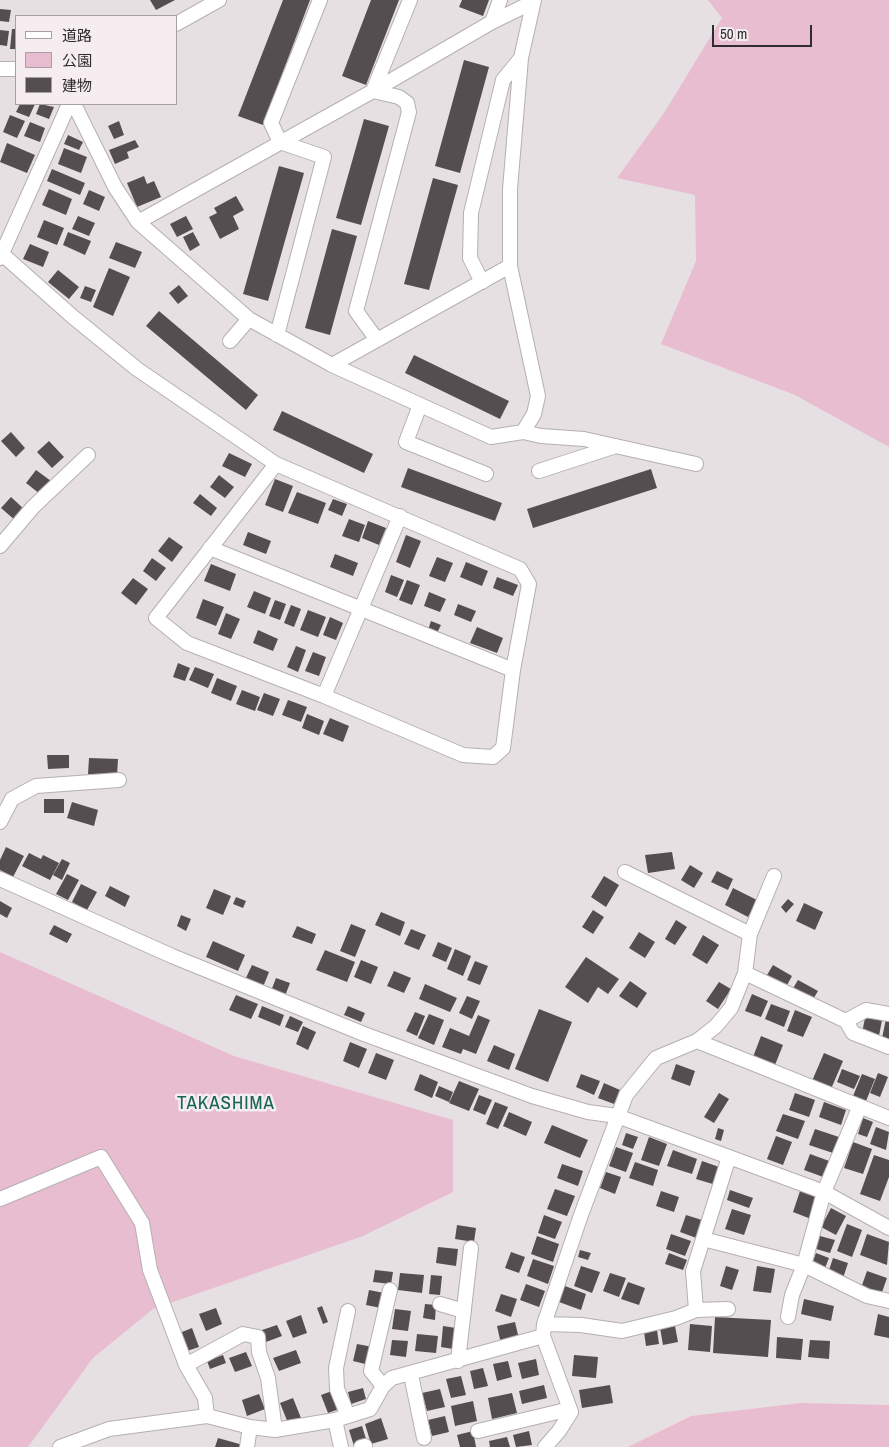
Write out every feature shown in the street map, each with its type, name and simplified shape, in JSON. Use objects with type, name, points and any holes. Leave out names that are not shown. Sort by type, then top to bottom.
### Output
[{"type":"street","points":[[278,335],[324,157],[280,142],[271,123],[320,0]]},
{"type":"street","points":[[374,91],[410,0]]},
{"type":"street","points":[[492,22],[500,0]]},
{"type":"street","points":[[138,222],[374,91],[492,22],[533,1]]},
{"type":"street","points":[[523,432],[534,414],[538,396],[510,266],[510,189],[521,58],[533,1]]},
{"type":"street","points":[[178,23],[210,2]]},
{"type":"street","points":[[482,282],[470,258],[471,213],[503,80],[521,58]]},
{"type":"street","points":[[0,70],[15,69]]},
{"type":"street","points":[[374,91],[399,97],[407,104],[409,112],[356,311],[377,340]]},
{"type":"street","points":[[69,105],[1,256],[137,369],[216,425],[276,464],[520,569],[529,584],[513,670],[503,748],[493,757],[463,755],[324,696],[187,643],[156,618],[276,464]]},
{"type":"street","points":[[74,105],[115,187],[138,222],[249,319],[332,365],[491,437],[523,432],[541,436],[584,439],[696,464]]},
{"type":"street","points":[[332,365],[510,266]]},
{"type":"street","points":[[230,341],[249,319]]},
{"type":"street","points":[[420,405],[406,442],[486,474]]},
{"type":"street","points":[[539,471],[617,446]]},
{"type":"street","points":[[0,546],[33,507],[88,455]]},
{"type":"street","points":[[324,696],[400,516]]},
{"type":"street","points":[[210,548],[513,670]]},
{"type":"street","points":[[0,822],[12,799],[36,786],[120,780]]},
{"type":"street","points":[[625,872],[750,934]]},
{"type":"street","points":[[545,1447],[559,1431],[571,1412],[544,1330],[581,1215],[626,1095],[656,1058],[697,1041],[716,1026],[731,1008],[745,973],[750,934],[774,876]]},
{"type":"street","points":[[0,879],[172,956],[400,1048],[532,1096],[588,1112],[618,1116],[824,1192],[889,1228]]},
{"type":"street","points":[[745,973],[846,1021],[853,1033],[889,1047]]},
{"type":"street","points":[[846,1021],[866,1010],[889,1014]]},
{"type":"street","points":[[697,1041],[859,1108],[889,1118]]},
{"type":"street","points":[[788,1317],[792,1295],[804,1265],[824,1192],[859,1108]]},
{"type":"street","points":[[0,1199],[101,1157],[142,1223],[150,1270],[186,1365],[205,1398],[207,1416]]},
{"type":"street","points":[[696,1310],[693,1271],[729,1157]]},
{"type":"street","points":[[703,1239],[804,1265],[867,1296],[889,1301]]},
{"type":"street","points":[[458,1361],[471,1248]]},
{"type":"street","points":[[383,1386],[371,1371],[390,1290]]},
{"type":"street","points":[[440,1304],[464,1312]]},
{"type":"street","points":[[60,1447],[109,1429],[207,1416],[250,1427],[275,1430],[341,1418],[370,1409],[383,1386],[392,1378],[411,1375],[458,1361],[544,1330],[581,1324],[622,1331],[676,1318],[696,1310],[728,1309]]},
{"type":"street","points":[[341,1447],[341,1418],[336,1368],[348,1310]]},
{"type":"street","points":[[186,1365],[243,1334],[258,1337],[259,1352],[268,1378],[275,1430]]},
{"type":"street","points":[[411,1375],[424,1438]]},
{"type":"street","points":[[478,1431],[570,1409]]},
{"type":"street","points":[[247,1447],[250,1427]]},
{"type":"green space","points":[[708,0],[889,0],[889,447],[795,395],[661,344],[696,261],[695,195],[617,178],[664,113],[722,18]]},
{"type":"green space","points":[[0,952],[234,1056],[453,1120],[453,1192],[363,1236],[153,1309],[93,1358],[28,1447],[0,1447]]},
{"type":"green space","points":[[801,1403],[889,1405],[889,1447],[628,1447],[691,1416]]},
{"type":"building","points":[[150,0],[175,0],[156,10]]},
{"type":"building","points":[[283,0],[310,0],[263,125],[238,116]]},
{"type":"building","points":[[371,0],[399,0],[366,85],[342,76]]},
{"type":"building","points":[[462,0],[489,0],[483,16],[459,7]]},
{"type":"building","points":[[0,9],[11,10],[9,22],[0,21]]},
{"type":"building","points":[[12,29],[15,29],[15,49],[10,49]]},
{"type":"building","points":[[0,30],[9,31],[7,46],[0,45]]},
{"type":"building","points":[[464,60],[489,67],[460,173],[435,166]]},
{"type":"building","points":[[20,105],[35,105],[29,117],[16,112]]},
{"type":"building","points":[[40,105],[54,107],[49,119],[36,114]]},
{"type":"building","points":[[10,115],[25,121],[17,138],[3,132]]},
{"type":"building","points":[[364,119],[389,126],[361,225],[336,218]]},
{"type":"building","points":[[119,121],[124,135],[114,139],[108,126]]},
{"type":"building","points":[[30,122],[45,128],[40,142],[24,136]]},
{"type":"building","points":[[68,135],[83,142],[79,150],[64,144]]},
{"type":"building","points":[[135,140],[139,147],[127,152],[129,158],[115,164],[109,150]]},
{"type":"building","points":[[7,143],[35,155],[27,173],[0,162]]},
{"type":"building","points":[[64,148],[87,157],[81,173],[58,164]]},
{"type":"building","points":[[279,166],[304,173],[268,301],[243,294]]},
{"type":"building","points":[[52,169],[85,183],[80,195],[47,181]]},
{"type":"building","points":[[144,176],[147,184],[154,181],[161,197],[137,207],[127,183]]},
{"type":"building","points":[[433,178],[458,185],[429,290],[404,284]]},
{"type":"building","points":[[49,189],[72,199],[66,215],[42,205]]},
{"type":"building","points":[[89,190],[105,197],[99,211],[83,204]]},
{"type":"building","points":[[236,196],[244,210],[233,216],[239,229],[220,239],[209,217],[217,213],[214,208]]},
{"type":"building","points":[[78,216],[95,223],[89,236],[72,229]]},
{"type":"building","points":[[186,216],[193,229],[177,237],[170,224]]},
{"type":"building","points":[[44,220],[64,228],[57,245],[37,237]]},
{"type":"building","points":[[332,229],[357,236],[330,335],[305,328]]},
{"type":"building","points":[[68,232],[91,241],[85,255],[63,245]]},
{"type":"building","points":[[193,232],[200,245],[190,251],[183,237]]},
{"type":"building","points":[[116,242],[142,252],[135,268],[109,258]]},
{"type":"building","points":[[30,244],[49,252],[43,267],[23,259]]},
{"type":"building","points":[[109,268],[130,277],[113,316],[93,307]]},
{"type":"building","points":[[58,270],[79,287],[69,299],[48,282]]},
{"type":"building","points":[[179,285],[188,296],[178,304],[169,293]]},
{"type":"building","points":[[85,286],[96,290],[91,302],[80,298]]},
{"type":"building","points":[[159,311],[258,395],[246,410],[146,326]]},
{"type":"building","points":[[414,355],[509,401],[500,419],[405,373]]},
{"type":"building","points":[[282,411],[373,454],[364,473],[273,430]]},
{"type":"building","points":[[11,432],[25,448],[16,457],[1,441]]},
{"type":"building","points":[[49,441],[64,457],[52,468],[37,452]]},
{"type":"building","points":[[229,453],[252,464],[245,477],[222,466]]},
{"type":"building","points":[[408,468],[502,503],[495,521],[401,487]]},
{"type":"building","points":[[651,469],[657,488],[533,528],[527,509]]},
{"type":"building","points":[[36,470],[51,481],[40,494],[26,483]]},
{"type":"building","points":[[219,475],[234,487],[225,498],[210,487]]},
{"type":"building","points":[[275,479],[293,486],[283,512],[265,505]]},
{"type":"building","points":[[297,492],[326,503],[318,524],[288,513]]},
{"type":"building","points":[[200,494],[217,508],[211,516],[193,503]]},
{"type":"building","points":[[11,497],[25,510],[16,521],[1,508]]},
{"type":"building","points":[[333,499],[347,504],[342,516],[328,510]]},
{"type":"building","points":[[349,519],[365,525],[359,542],[342,536]]},
{"type":"building","points":[[368,521],[386,528],[379,545],[362,538]]},
{"type":"building","points":[[248,532],[271,541],[266,554],[243,545]]},
{"type":"building","points":[[406,535],[421,541],[410,568],[396,562]]},
{"type":"building","points":[[169,537],[183,547],[172,562],[158,551]]},
{"type":"building","points":[[335,554],[358,563],[353,576],[330,567]]},
{"type":"building","points":[[437,557],[453,563],[445,582],[429,576]]},
{"type":"building","points":[[152,558],[166,568],[156,581],[143,571]]},
{"type":"building","points":[[466,562],[488,571],[482,586],[460,577]]},
{"type":"building","points":[[211,564],[236,574],[230,591],[204,581]]},
{"type":"building","points":[[391,575],[404,580],[397,597],[385,592]]},
{"type":"building","points":[[497,577],[518,585],[513,596],[493,588]]},
{"type":"building","points":[[133,578],[148,589],[136,605],[121,593]]},
{"type":"building","points":[[407,580],[420,585],[412,605],[399,600]]},
{"type":"building","points":[[254,591],[271,598],[265,614],[247,607]]},
{"type":"building","points":[[429,592],[446,599],[440,612],[424,606]]},
{"type":"building","points":[[203,599],[224,607],[216,626],[196,618]]},
{"type":"building","points":[[275,600],[286,604],[280,620],[269,616]]},
{"type":"building","points":[[458,604],[476,611],[471,622],[454,615]]},
{"type":"building","points":[[291,605],[301,609],[294,627],[284,623]]},
{"type":"building","points":[[308,610],[326,617],[318,637],[300,630]]},
{"type":"building","points":[[226,613],[240,619],[231,639],[218,634]]},
{"type":"building","points":[[330,617],[343,623],[336,640],[323,635]]},
{"type":"building","points":[[431,621],[441,625],[437,633],[428,630]]},
{"type":"building","points":[[477,627],[503,638],[497,653],[470,643]]},
{"type":"building","points":[[258,630],[278,639],[273,651],[253,643]]},
{"type":"building","points":[[296,646],[306,650],[298,672],[287,667]]},
{"type":"building","points":[[313,652],[326,657],[319,676],[305,671]]},
{"type":"building","points":[[178,663],[190,668],[185,681],[173,677]]},
{"type":"building","points":[[195,667],[214,674],[208,688],[189,680]]},
{"type":"building","points":[[217,678],[237,686],[231,701],[211,693]]},
{"type":"building","points":[[242,690],[260,697],[255,711],[236,704]]},
{"type":"building","points":[[264,693],[280,699],[273,716],[257,710]]},
{"type":"building","points":[[288,700],[307,707],[301,722],[282,715]]},
{"type":"building","points":[[307,714],[324,721],[319,735],[302,728]]},
{"type":"building","points":[[330,718],[349,726],[343,742],[323,734]]},
{"type":"building","points":[[47,755],[69,755],[69,768],[48,769]]},
{"type":"building","points":[[89,758],[118,759],[117,776],[88,774]]},
{"type":"building","points":[[44,799],[64,799],[64,813],[44,813]]},
{"type":"building","points":[[72,802],[98,810],[94,826],[67,818]]},
{"type":"building","points":[[6,847],[24,856],[13,877],[0,870],[0,860]]},
{"type":"building","points":[[672,852],[675,869],[648,873],[645,855]]},
{"type":"building","points":[[29,853],[41,859],[43,855],[59,863],[50,880],[22,866]]},
{"type":"building","points":[[62,859],[70,863],[62,880],[53,875]]},
{"type":"building","points":[[690,865],[703,873],[694,888],[681,880]]},
{"type":"building","points":[[717,871],[733,879],[728,890],[711,882]]},
{"type":"building","points":[[67,874],[79,880],[68,900],[56,894]]},
{"type":"building","points":[[604,876],[619,885],[606,907],[591,897]]},
{"type":"building","points":[[81,884],[97,892],[87,910],[72,902]]},
{"type":"building","points":[[110,886],[130,896],[125,907],[105,896]]},
{"type":"building","points":[[733,888],[757,900],[748,917],[725,905]]},
{"type":"building","points":[[214,889],[231,896],[223,915],[206,908]]},
{"type":"building","points":[[236,897],[246,901],[243,908],[233,904]]},
{"type":"building","points":[[788,899],[794,904],[786,913],[781,907]]},
{"type":"building","points":[[0,901],[12,908],[7,918],[0,914]]},
{"type":"building","points":[[804,903],[823,912],[815,930],[796,921]]},
{"type":"building","points":[[593,910],[604,917],[593,934],[582,927]]},
{"type":"building","points":[[381,912],[405,922],[400,936],[375,925]]},
{"type":"building","points":[[181,915],[191,919],[186,931],[177,926]]},
{"type":"building","points":[[676,920],[687,927],[675,945],[665,939]]},
{"type":"building","points":[[351,924],[366,930],[355,957],[340,951]]},
{"type":"building","points":[[54,925],[72,934],[67,943],[49,934]]},
{"type":"building","points":[[297,926],[316,934],[312,944],[292,937]]},
{"type":"building","points":[[411,929],[426,935],[419,950],[404,944]]},
{"type":"building","points":[[639,932],[655,942],[645,958],[629,948]]},
{"type":"building","points":[[703,935],[719,945],[707,964],[692,955]]},
{"type":"building","points":[[213,941],[245,955],[238,971],[206,957]]},
{"type":"building","points":[[438,942],[452,948],[446,962],[432,956]]},
{"type":"building","points":[[455,949],[471,956],[463,976],[447,969]]},
{"type":"building","points":[[325,950],[355,962],[347,982],[316,970]]},
{"type":"building","points":[[586,957],[619,979],[608,994],[598,987],[588,1003],[565,987]]},
{"type":"building","points":[[361,960],[378,967],[371,984],[354,977]]},
{"type":"building","points":[[475,961],[488,966],[480,985],[467,980]]},
{"type":"building","points":[[252,965],[269,972],[263,987],[245,980]]},
{"type":"building","points":[[773,965],[792,976],[786,987],[767,975]]},
{"type":"building","points":[[394,971],[411,978],[404,993],[387,986]]},
{"type":"building","points":[[276,978],[290,983],[285,996],[271,991]]},
{"type":"building","points":[[798,980],[818,991],[812,1001],[792,990]]},
{"type":"building","points":[[630,981],[647,993],[637,1008],[619,996]]},
{"type":"building","points":[[719,982],[731,989],[718,1009],[706,1001]]},
{"type":"building","points":[[425,984],[457,998],[450,1012],[419,999]]},
{"type":"building","points":[[752,994],[768,1001],[761,1017],[745,1011]]},
{"type":"building","points":[[236,995],[258,1004],[251,1019],[229,1010]]},
{"type":"building","points":[[467,996],[480,1001],[472,1019],[459,1013]]},
{"type":"building","points":[[771,1004],[790,1011],[784,1027],[765,1019]]},
{"type":"building","points":[[262,1006],[284,1015],[280,1026],[258,1017]]},
{"type":"building","points":[[348,1006],[365,1013],[361,1022],[344,1015]]},
{"type":"building","points":[[539,1009],[572,1022],[548,1082],[515,1069]]},
{"type":"building","points":[[795,1010],[812,1017],[803,1037],[787,1031]]},
{"type":"building","points":[[415,1012],[425,1016],[417,1036],[406,1031]]},
{"type":"building","points":[[429,1014],[444,1020],[434,1045],[418,1038]]},
{"type":"building","points":[[478,1015],[490,1020],[476,1054],[463,1049],[461,1054],[442,1047],[450,1028],[469,1036]]},
{"type":"building","points":[[290,1016],[303,1022],[298,1032],[285,1027]]},
{"type":"building","points":[[865,1018],[882,1020],[879,1036],[862,1033]]},
{"type":"building","points":[[886,1019],[889,1019],[889,1040],[882,1038]]},
{"type":"building","points":[[303,1026],[316,1032],[308,1050],[296,1044]]},
{"type":"building","points":[[761,1036],[783,1045],[775,1065],[753,1057]]},
{"type":"building","points":[[350,1042],[367,1049],[359,1068],[343,1061]]},
{"type":"building","points":[[494,1045],[515,1054],[509,1070],[487,1061]]},
{"type":"building","points":[[376,1053],[394,1060],[386,1080],[368,1073]]},
{"type":"building","points":[[824,1053],[843,1061],[831,1089],[812,1081]]},
{"type":"building","points":[[676,1064],[695,1071],[690,1086],[671,1079]]},
{"type":"building","points":[[842,1069],[860,1076],[854,1089],[837,1082]]},
{"type":"building","points":[[878,1073],[888,1077],[880,1097],[870,1093]]},
{"type":"building","points":[[420,1074],[438,1082],[432,1098],[414,1090]]},
{"type":"building","points":[[581,1074],[600,1081],[594,1095],[576,1087]]},
{"type":"building","points":[[862,1074],[875,1079],[866,1101],[853,1096]]},
{"type":"building","points":[[459,1081],[479,1089],[469,1111],[449,1103]]},
{"type":"building","points":[[604,1083],[620,1090],[614,1104],[598,1098]]},
{"type":"building","points":[[439,1086],[453,1092],[449,1102],[435,1096]]},
{"type":"building","points":[[719,1093],[729,1099],[714,1123],[704,1117]]},
{"type":"building","points":[[795,1093],[815,1100],[809,1117],[789,1110]]},
{"type":"building","points":[[479,1095],[492,1100],[485,1115],[473,1110]]},
{"type":"building","points":[[495,1102],[508,1107],[498,1129],[486,1124]]},
{"type":"building","points":[[824,1102],[846,1110],[841,1125],[819,1117]]},
{"type":"building","points":[[509,1112],[532,1122],[526,1136],[503,1126]]},
{"type":"building","points":[[783,1114],[805,1121],[798,1139],[776,1131]]},
{"type":"building","points":[[863,1118],[873,1122],[867,1137],[858,1134]]},
{"type":"building","points":[[552,1125],[588,1140],[580,1158],[544,1143]]},
{"type":"building","points":[[876,1127],[889,1132],[886,1150],[870,1144]]},
{"type":"building","points":[[718,1128],[724,1130],[721,1141],[715,1139]]},
{"type":"building","points":[[815,1129],[839,1137],[833,1153],[809,1145]]},
{"type":"building","points":[[626,1133],[638,1137],[633,1149],[622,1145]]},
{"type":"building","points":[[776,1136],[792,1142],[783,1165],[767,1159]]},
{"type":"building","points":[[649,1137],[667,1144],[659,1166],[641,1160]]},
{"type":"building","points":[[853,1142],[872,1149],[863,1174],[844,1168]]},
{"type":"building","points":[[616,1147],[633,1153],[626,1172],[609,1166]]},
{"type":"building","points":[[673,1150],[697,1159],[692,1174],[667,1166]]},
{"type":"building","points":[[810,1154],[832,1162],[826,1178],[804,1170]]},
{"type":"building","points":[[874,1155],[889,1160],[889,1177],[880,1201],[860,1194]]},
{"type":"building","points":[[702,1161],[722,1168],[716,1185],[696,1179]]},
{"type":"building","points":[[635,1162],[658,1170],[653,1186],[629,1178]]},
{"type":"building","points":[[562,1164],[583,1171],[578,1186],[557,1178]]},
{"type":"building","points":[[606,1172],[621,1177],[615,1194],[600,1188]]},
{"type":"building","points":[[555,1189],[575,1196],[567,1216],[547,1209]]},
{"type":"building","points":[[730,1190],[753,1198],[749,1208],[727,1200]]},
{"type":"building","points":[[661,1191],[679,1197],[674,1212],[656,1206]]},
{"type":"building","points":[[800,1191],[819,1197],[811,1219],[793,1212]]},
{"type":"building","points":[[831,1208],[846,1216],[836,1235],[821,1227]]},
{"type":"building","points":[[732,1209],[751,1215],[744,1235],[725,1229]]},
{"type":"building","points":[[544,1215],[562,1222],[555,1239],[538,1233]]},
{"type":"building","points":[[686,1215],[705,1221],[699,1239],[680,1232]]},
{"type":"building","points":[[847,1224],[862,1230],[852,1257],[837,1251]]},
{"type":"building","points":[[457,1225],[476,1228],[474,1242],[455,1239]]},
{"type":"building","points":[[671,1234],[691,1241],[685,1256],[666,1249]]},
{"type":"building","points":[[867,1234],[889,1242],[887,1265],[860,1255]]},
{"type":"building","points":[[537,1236],[559,1244],[553,1262],[531,1254]]},
{"type":"building","points":[[820,1236],[835,1240],[830,1253],[816,1249]]},
{"type":"building","points":[[438,1247],[458,1249],[456,1266],[436,1263]]},
{"type":"building","points":[[580,1250],[591,1253],[588,1260],[578,1257]]},
{"type":"building","points":[[511,1252],[525,1257],[519,1273],[505,1268]]},
{"type":"building","points":[[669,1253],[687,1260],[683,1270],[665,1264]]},
{"type":"building","points":[[816,1253],[829,1258],[825,1268],[812,1264]]},
{"type":"building","points":[[833,1258],[848,1263],[843,1278],[828,1273]]},
{"type":"building","points":[[533,1259],[554,1266],[548,1284],[527,1276]]},
{"type":"building","points":[[581,1266],[600,1272],[592,1293],[574,1286]]},
{"type":"building","points":[[726,1266],[739,1270],[732,1290],[720,1286]]},
{"type":"building","points":[[757,1266],[775,1269],[771,1293],[753,1291]]},
{"type":"building","points":[[375,1270],[393,1272],[391,1284],[373,1282]]},
{"type":"building","points":[[867,1271],[887,1278],[881,1295],[861,1288]]},
{"type":"building","points":[[400,1273],[424,1275],[422,1293],[398,1290]]},
{"type":"building","points":[[610,1273],[626,1278],[619,1297],[603,1291]]},
{"type":"building","points":[[431,1275],[442,1276],[440,1295],[429,1294]]},
{"type":"building","points":[[628,1282],[645,1288],[639,1305],[621,1299]]},
{"type":"building","points":[[526,1284],[545,1291],[539,1307],[520,1300]]},
{"type":"building","points":[[565,1286],[586,1294],[581,1310],[559,1302]]},
{"type":"building","points":[[369,1290],[384,1293],[381,1308],[366,1305]]},
{"type":"building","points":[[501,1294],[517,1299],[511,1317],[495,1311]]},
{"type":"building","points":[[804,1299],[834,1306],[831,1321],[801,1314]]},
{"type":"building","points":[[425,1304],[436,1305],[435,1320],[423,1318]]},
{"type":"building","points":[[322,1306],[328,1322],[323,1324],[317,1308]]},
{"type":"building","points":[[216,1308],[222,1324],[206,1331],[199,1314]]},
{"type":"building","points":[[395,1309],[411,1311],[408,1331],[392,1329]]},
{"type":"building","points":[[878,1314],[889,1317],[889,1338],[874,1335]]},
{"type":"building","points":[[301,1315],[307,1333],[293,1338],[286,1321]]},
{"type":"building","points":[[715,1317],[771,1320],[768,1357],[713,1353]]},
{"type":"building","points":[[515,1322],[519,1339],[501,1344],[497,1326]]},
{"type":"building","points":[[690,1324],[712,1326],[710,1352],[688,1350]]},
{"type":"building","points":[[277,1325],[282,1336],[266,1342],[262,1330]]},
{"type":"building","points":[[443,1326],[456,1328],[453,1349],[441,1347]]},
{"type":"building","points":[[675,1326],[678,1342],[663,1345],[660,1328]]},
{"type":"building","points":[[192,1328],[199,1347],[184,1352],[177,1334]]},
{"type":"building","points":[[657,1330],[659,1344],[646,1346],[644,1332]]},
{"type":"building","points":[[417,1334],[438,1336],[436,1353],[415,1351]]},
{"type":"building","points":[[777,1337],[803,1339],[801,1360],[776,1358]]},
{"type":"building","points":[[392,1340],[408,1341],[406,1357],[390,1355]]},
{"type":"building","points":[[810,1340],[830,1341],[829,1359],[808,1357]]},
{"type":"building","points":[[357,1344],[373,1347],[369,1365],[353,1361]]},
{"type":"building","points":[[296,1350],[301,1363],[279,1371],[273,1358]]},
{"type":"building","points":[[246,1352],[252,1366],[235,1372],[229,1358]]},
{"type":"building","points":[[223,1355],[226,1363],[210,1369],[207,1361]]},
{"type":"building","points":[[574,1355],[598,1357],[596,1378],[572,1376]]},
{"type":"building","points":[[536,1359],[539,1375],[522,1379],[518,1363]]},
{"type":"building","points":[[508,1361],[512,1377],[497,1381],[493,1364]]},
{"type":"building","points":[[483,1368],[488,1386],[474,1389],[470,1371]]},
{"type":"building","points":[[461,1376],[466,1395],[451,1398],[446,1379]]},
{"type":"building","points":[[544,1385],[547,1398],[522,1404],[519,1391]]},
{"type":"building","points":[[610,1385],[613,1403],[582,1408],[579,1390]]},
{"type":"building","points":[[363,1388],[366,1399],[351,1404],[348,1392]]},
{"type":"building","points":[[440,1389],[445,1407],[427,1411],[422,1393]]},
{"type":"building","points":[[332,1391],[339,1409],[328,1413],[321,1395]]},
{"type":"building","points":[[512,1393],[517,1413],[492,1419],[488,1398]]},
{"type":"building","points":[[259,1394],[265,1409],[247,1416],[242,1400]]},
{"type":"building","points":[[293,1398],[301,1418],[288,1423],[280,1403]]},
{"type":"building","points":[[473,1401],[477,1421],[455,1426],[451,1406]]},
{"type":"building","points":[[445,1416],[449,1432],[432,1436],[428,1420]]},
{"type":"building","points":[[381,1418],[388,1439],[371,1444],[365,1424]]},
{"type":"building","points":[[362,1426],[367,1442],[354,1446],[349,1430]]},
{"type":"building","points":[[473,1431],[476,1447],[460,1447],[457,1435]]},
{"type":"building","points":[[529,1431],[532,1445],[516,1447],[513,1435]]},
{"type":"building","points":[[507,1437],[510,1447],[490,1447],[489,1441]]},
{"type":"building","points":[[218,1438],[243,1445],[242,1447],[215,1447]]},
{"type":"district","name":"TAKASHIMA","points":[[226,1104]]}]
